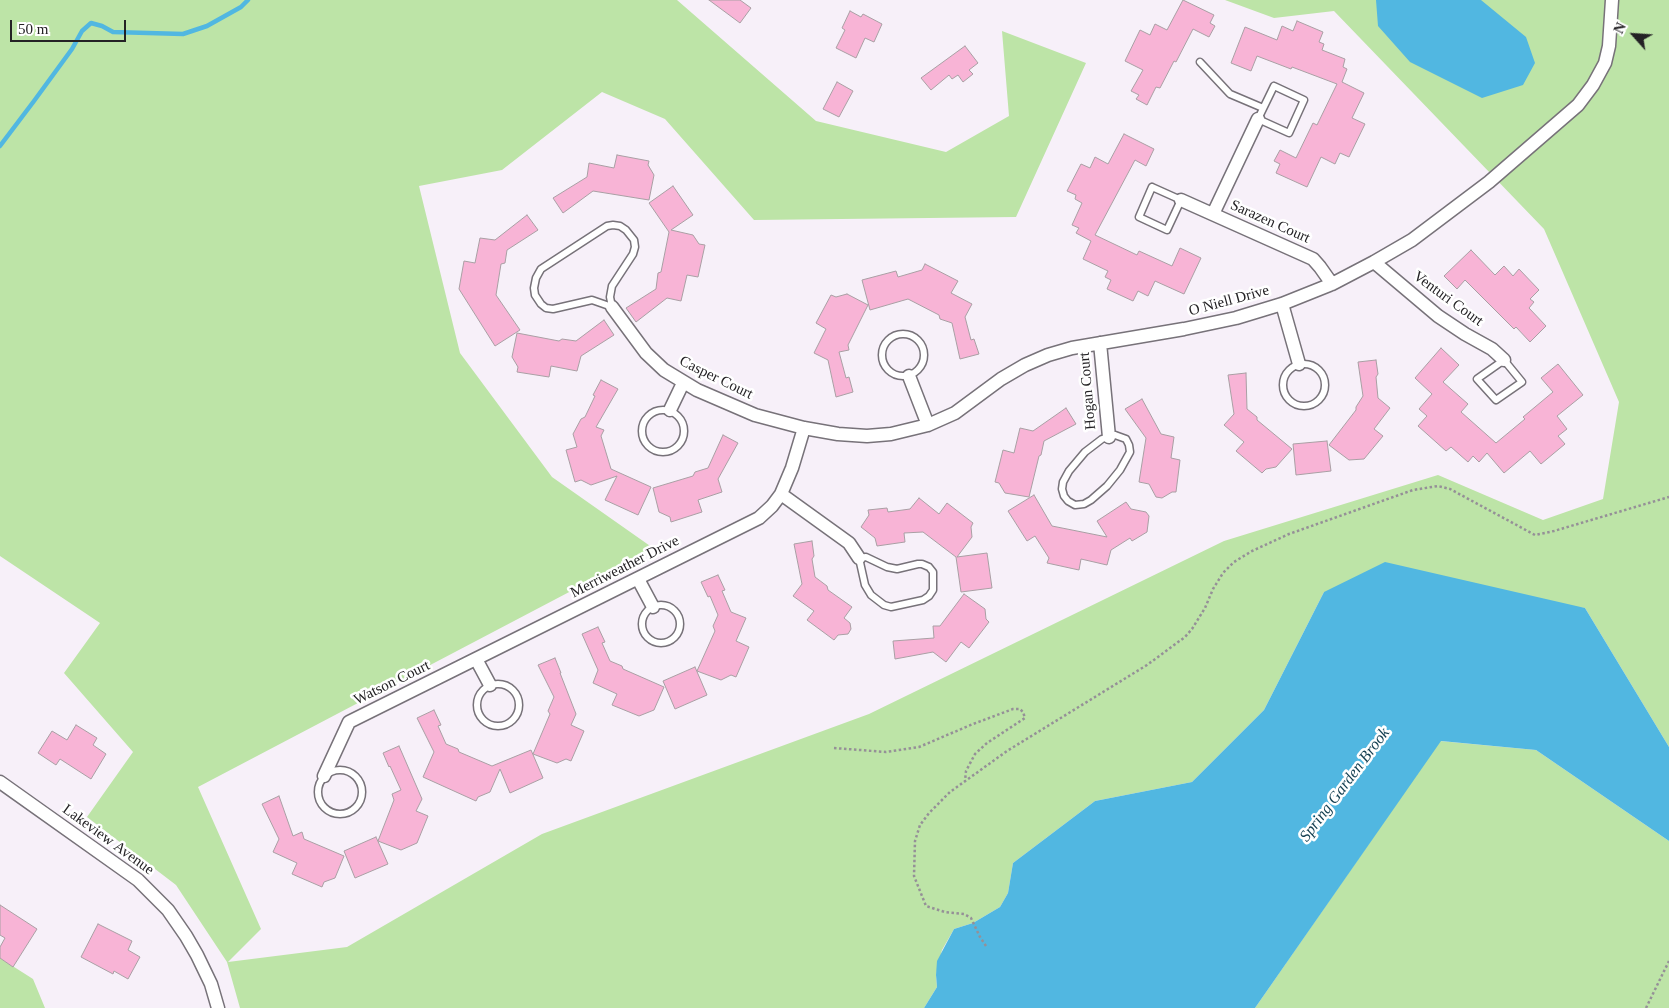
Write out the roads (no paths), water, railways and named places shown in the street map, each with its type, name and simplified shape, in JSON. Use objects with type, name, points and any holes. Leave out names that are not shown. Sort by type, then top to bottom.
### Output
[{"type":"street","name":"O Niell Drive","points":[[804,428],[838,434],[866,436],[891,434],[928,425],[955,413],[1001,379],[1025,365],[1048,355],[1072,348],[1236,318],[1282,304],[1332,284],[1374,262],[1412,240],[1489,182],[1578,105],[1593,85],[1605,63],[1609,46],[1612,0]]},
{"type":"street","name":"Sarazen Court","points":[[1213,214],[1261,114]]},
{"type":"street","name":"Sarazen Court","points":[[1181,200],[1312,259],[1332,284]]},
{"type":"street","name":"Venturi Court","points":[[1374,262],[1438,316],[1492,349],[1504,360]]},
{"type":"street","points":[[1282,304],[1299,364]]},
{"type":"street","name":"Casper Court","points":[[612,307],[646,353],[664,370],[683,383],[755,415],[804,428]]},
{"type":"street","name":"Hogan Court","points":[[1100,343],[1109,437]]},
{"type":"street","points":[[909,376],[928,425]]},
{"type":"street","points":[[670,410],[683,383]]},
{"type":"street","points":[[804,428],[792,468],[781,494],[849,543],[859,558]]},
{"type":"street","name":"Merriweather Drive","points":[[476,659],[759,518],[781,494]]},
{"type":"street","points":[[638,579],[653,607]]},
{"type":"street","points":[[476,659],[490,685]]},
{"type":"street","name":"Watson Court","points":[[324,776],[349,722],[476,659]]},
{"type":"street","name":"Lakeview Avenue","points":[[0,782],[138,880],[168,910],[198,955],[211,984],[218,1008]]},
{"type":"lane","points":[[1200,62],[1230,94],[1261,114]]},
{"type":"lane","name":"Sarazen Court","points":[[1274,86],[1304,100],[1289,133],[1261,114],[1274,86]]},
{"type":"lane","name":"Sarazen Court","points":[[1152,187],[1181,200],[1167,230],[1139,217],[1152,187]]},
{"type":"lane","points":[[613,225],[626,230],[634,240],[635,247],[633,254],[612,286],[610,297],[612,307],[592,300],[553,309],[546,308],[535,295],[534,288],[536,278],[541,269],[607,226],[613,225]]},
{"type":"lane","points":[[903,333],[910,334],[921,343],[925,353],[924,360],[917,372],[909,376],[896,375],[885,367],[882,360],[882,350],[885,343],[893,336],[903,333]]},
{"type":"lane","name":"Venturi Court","points":[[1504,360],[1522,382],[1496,400],[1477,378],[1504,360]]},
{"type":"lane","points":[[1299,364],[1314,366],[1320,370],[1326,383],[1324,393],[1315,404],[1304,406],[1294,404],[1288,400],[1283,387],[1284,376],[1291,368],[1299,364]]},
{"type":"lane","points":[[656,410],[670,410],[681,419],[684,436],[676,447],[670,451],[660,452],[653,450],[643,439],[641,432],[643,422],[656,410]]},
{"type":"lane","name":"Hogan Court","points":[[1120,436],[1126,439],[1130,445],[1130,452],[1120,470],[1107,486],[1091,500],[1084,504],[1075,504],[1068,501],[1062,489],[1063,482],[1069,471],[1085,452],[1102,439],[1109,437],[1120,436]]},
{"type":"lane","points":[[859,558],[871,558],[887,567],[897,569],[922,564],[929,567],[933,572],[932,590],[929,596],[923,600],[891,607],[884,605],[870,595],[865,585],[859,558]]},
{"type":"lane","points":[[662,605],[669,607],[677,614],[680,620],[679,631],[670,641],[662,644],[649,640],[642,628],[642,618],[653,607],[662,605]]},
{"type":"lane","points":[[502,683],[509,686],[516,693],[520,703],[518,713],[507,724],[495,726],[488,724],[482,719],[478,710],[479,696],[482,690],[490,685],[502,683]]},
{"type":"lane","name":"Watson Court","points":[[337,770],[348,772],[359,780],[362,787],[360,804],[346,814],[336,814],[326,810],[318,794],[324,776],[337,770]]},
{"type":"water","points":[[1376,0],[1481,0],[1526,37],[1535,63],[1523,85],[1482,98],[1410,62],[1378,26]]},
{"type":"water","name":"Spring Garden Brook","points":[[1385,562],[1585,608],[1669,747],[1669,841],[1536,750],[1441,741],[1255,1008],[924,1008],[937,987],[937,961],[954,929],[973,923],[1000,907],[1008,893],[1013,863],[1095,801],[1192,782],[1264,710],[1324,592]]},
{"type":"waterway","points":[[0,146],[72,49],[82,31],[91,23],[113,32],[183,34],[207,26],[241,7],[248,0]]}]
